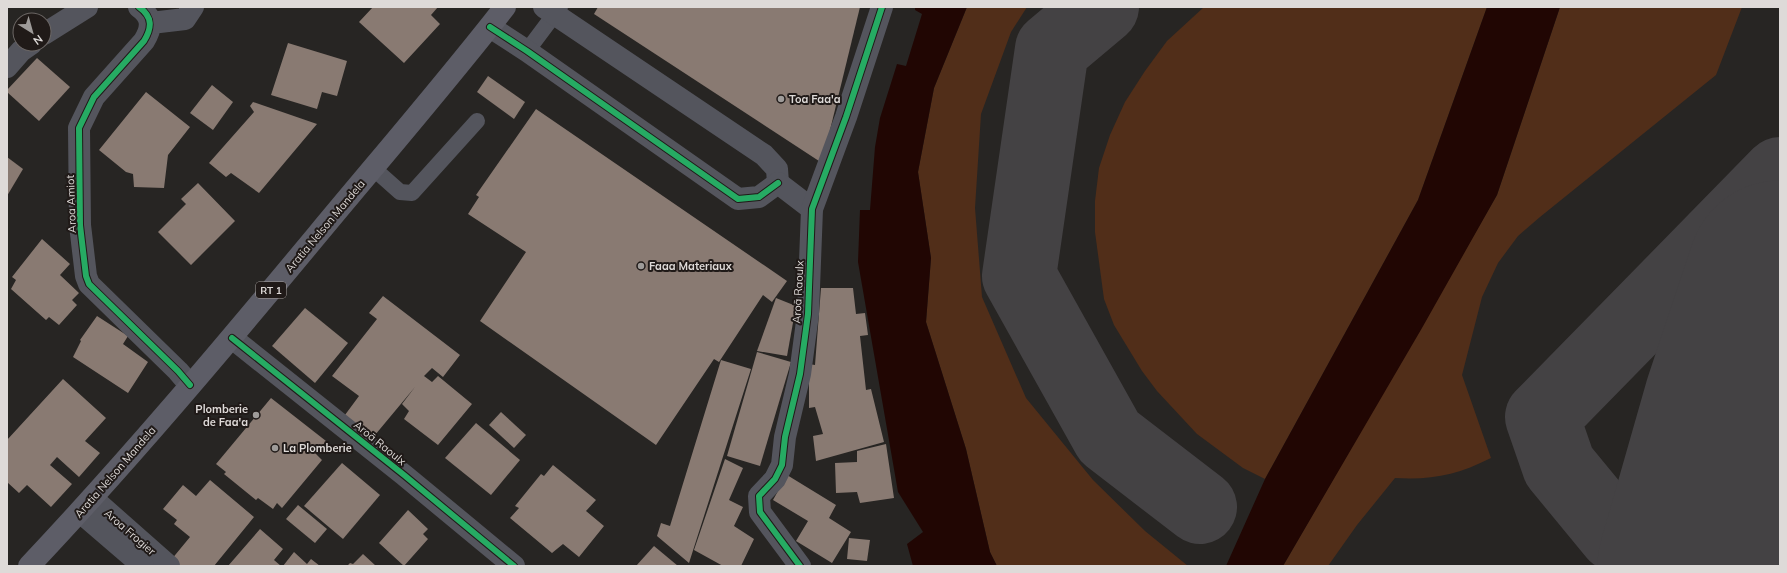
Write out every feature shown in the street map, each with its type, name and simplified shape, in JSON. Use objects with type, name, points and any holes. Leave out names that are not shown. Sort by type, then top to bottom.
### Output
[{"type":"main road","name":"Aratia Nelson Mandela","points":[[28,566],[86,505],[232,338],[506,7]]},
{"type":"street","points":[[52,29],[87,7]]},
{"type":"street","name":"Aroa Amiot","points":[[190,385],[178,371],[89,284],[86,276],[80,225],[79,128],[94,98],[144,41],[150,31],[145,15],[185,19],[193,7]]},
{"type":"street","name":"Aroā Raoulx","points":[[800,566],[760,512],[759,496],[775,479],[782,465],[785,437],[800,374],[808,314],[812,209],[846,117],[882,7]]},
{"type":"street","points":[[553,9],[764,155],[777,169],[778,184],[812,209]]},
{"type":"street","points":[[490,27],[738,199],[759,197],[778,184]]},
{"type":"street","points":[[7,67],[20,52]]},
{"type":"street","name":"Aroā Raoulx","points":[[232,338],[404,475],[514,566]]},
{"type":"street","points":[[86,505],[143,566]]},
{"type":"street","name":"Aroa Frogier","points":[[86,505],[169,566]]},
{"type":"lane","points":[[527,52],[553,9]]},
{"type":"lane","points":[[373,168],[400,192],[412,193],[477,121]]},
{"type":"shaded area","points":[[915,7],[967,7],[934,88],[918,172],[931,258],[926,322],[966,449],[990,552],[997,566],[913,566],[907,544],[923,532],[898,492],[858,262],[860,210],[870,210],[875,147],[880,118],[897,64],[906,66],[922,14],[915,10]]},
{"type":"shaded area","points":[[967,7],[1027,7],[1011,32],[981,114],[975,208],[982,297],[1026,398],[1093,480],[1145,531],[1188,566],[997,566],[990,552],[966,449],[926,322],[931,258],[918,172],[934,88]]},
{"type":"shaded area","points":[[1204,7],[1487,7],[1418,200],[1265,479],[1243,468],[1197,434],[1157,391],[1142,371],[1114,325],[1104,299],[1095,232],[1095,201],[1099,168],[1110,135],[1125,102],[1167,41]]},
{"type":"shaded area","points":[[1487,7],[1560,7],[1497,195],[1422,328],[1283,566],[1226,566],[1265,479],[1418,200]]},
{"type":"shaded area","points":[[1560,7],[1742,7],[1716,75],[1540,217],[1518,236],[1498,263],[1482,297],[1462,375],[1491,458],[1467,469],[1444,475],[1421,478],[1395,478],[1357,525],[1328,566],[1283,566],[1497,195]]},
{"type":"building","points":[[373,7],[438,7],[431,15],[440,24],[404,63],[359,22]]},
{"type":"building","name":"Toa Faa'a","points":[[598,7],[860,7],[822,163],[594,14]]},
{"type":"building","points":[[288,43],[347,61],[337,96],[322,92],[317,109],[271,95]]},
{"type":"building","points":[[37,58],[70,87],[39,121],[7,92],[7,90]]},
{"type":"building","points":[[488,76],[525,102],[514,119],[477,92]]},
{"type":"building","points":[[212,85],[233,102],[213,130],[190,113]]},
{"type":"building","points":[[146,92],[190,127],[168,155],[164,188],[134,187],[133,174],[126,172],[99,150]]},
{"type":"building","points":[[253,102],[317,124],[259,193],[231,173],[226,177],[209,163],[254,112],[250,106]]},
{"type":"building","name":"Faaa Materiaux","points":[[536,109],[787,281],[772,302],[763,295],[719,362],[714,359],[656,445],[480,321],[526,252],[468,214],[479,197],[476,195]]},
{"type":"building","points":[[7,157],[23,169],[7,196]]},
{"type":"building","points":[[198,183],[235,221],[191,265],[158,232],[186,204],[181,199]]},
{"type":"building","points":[[42,239],[70,264],[60,275],[79,293],[72,300],[77,305],[59,325],[49,317],[46,320],[11,289],[16,280],[12,277]]},
{"type":"building","points":[[821,288],[853,288],[856,314],[865,313],[868,335],[860,336],[866,390],[871,389],[884,442],[816,461],[813,436],[823,434],[815,407],[809,408],[809,364],[815,365]]},
{"type":"building","points":[[383,296],[460,355],[443,377],[432,368],[424,376],[432,382],[438,376],[472,404],[438,445],[404,419],[409,411],[402,404],[415,387],[370,441],[342,419],[359,396],[332,376],[377,319],[369,313]]},
{"type":"building","points":[[776,298],[796,306],[787,356],[757,351]]},
{"type":"building","points":[[305,308],[348,343],[315,383],[272,346]]},
{"type":"building","points":[[97,316],[128,336],[123,344],[148,362],[128,393],[73,357],[81,341],[80,340]]},
{"type":"building","points":[[757,352],[791,362],[760,466],[727,456]]},
{"type":"building","points":[[721,360],[751,369],[689,563],[657,536],[661,523],[670,526]]},
{"type":"building","points":[[63,379],[106,418],[85,441],[100,453],[79,477],[57,457],[50,465],[72,484],[51,507],[27,485],[19,493],[7,482],[7,440]]},
{"type":"building","name":"La Plomberie","points":[[271,398],[326,441],[316,454],[322,460],[282,508],[277,503],[273,509],[258,498],[256,500],[224,474],[226,472],[216,464]]},
{"type":"building","points":[[501,412],[526,435],[514,448],[489,425]]},
{"type":"building","points":[[476,423],[520,460],[491,495],[445,458]]},
{"type":"building","points":[[886,444],[894,498],[860,503],[857,492],[836,493],[835,463],[857,462],[857,451]]},
{"type":"building","points":[[725,459],[743,468],[729,500],[743,507],[734,526],[754,539],[741,566],[723,566],[694,550]]},
{"type":"building","points":[[342,463],[380,495],[343,539],[304,506]]},
{"type":"building","points":[[553,465],[596,500],[586,511],[604,526],[579,557],[563,544],[552,553],[510,518],[519,508],[515,506],[541,474],[544,476]]},
{"type":"building","points":[[787,475],[836,505],[829,518],[851,532],[832,563],[796,541],[808,521],[773,500]]},
{"type":"building","points":[[210,480],[254,517],[214,566],[179,566],[171,560],[190,537],[174,524],[177,520],[163,509],[183,485],[196,496]]},
{"type":"building","points":[[298,505],[327,529],[315,543],[286,519]]},
{"type":"building","points":[[408,510],[428,529],[423,534],[428,539],[404,566],[379,543]]},
{"type":"building","points":[[260,529],[283,549],[274,560],[281,566],[228,566]]},
{"type":"building","points":[[849,538],[870,540],[867,561],[847,559]]},
{"type":"building","points":[[654,546],[678,566],[636,566]]},
{"type":"building","points":[[294,552],[307,564],[311,559],[320,566],[283,566]]},
{"type":"building","points":[[363,554],[376,566],[347,566],[350,563],[353,564]]},
{"type":"taxiway","points":[[1102,7],[1052,49],[1019,276],[1109,437],[1200,507]]},
{"type":"taxiway","points":[[1780,174],[1542,417],[1559,466],[1615,534],[1664,555],[1736,549],[1780,519]]},
{"type":"runway","points":[[1690,566],[1736,405],[1780,273]]},
{"type":"cycle path","points":[[139,7],[144,11],[149,19],[149,32],[144,41],[94,97],[79,128],[80,225],[86,276],[89,284],[178,371],[190,385]]},
{"type":"cycle path","points":[[800,566],[760,512],[759,496],[775,479],[782,465],[785,437],[800,374],[808,314],[812,209],[846,117],[882,7]]},
{"type":"cycle path","points":[[490,27],[527,51],[738,199],[759,197],[778,183]]},
{"type":"cycle path","points":[[232,338],[404,475],[514,566]]},
{"type":"place","name":"Toa Faa'a","points":[[781,99]]},
{"type":"place","name":"Faaa Materiaux","points":[[641,266]]},
{"type":"place","name":"Plomberie de Faa'a","points":[[256,415]]},
{"type":"place","name":"La Plomberie","points":[[275,448]]}]
